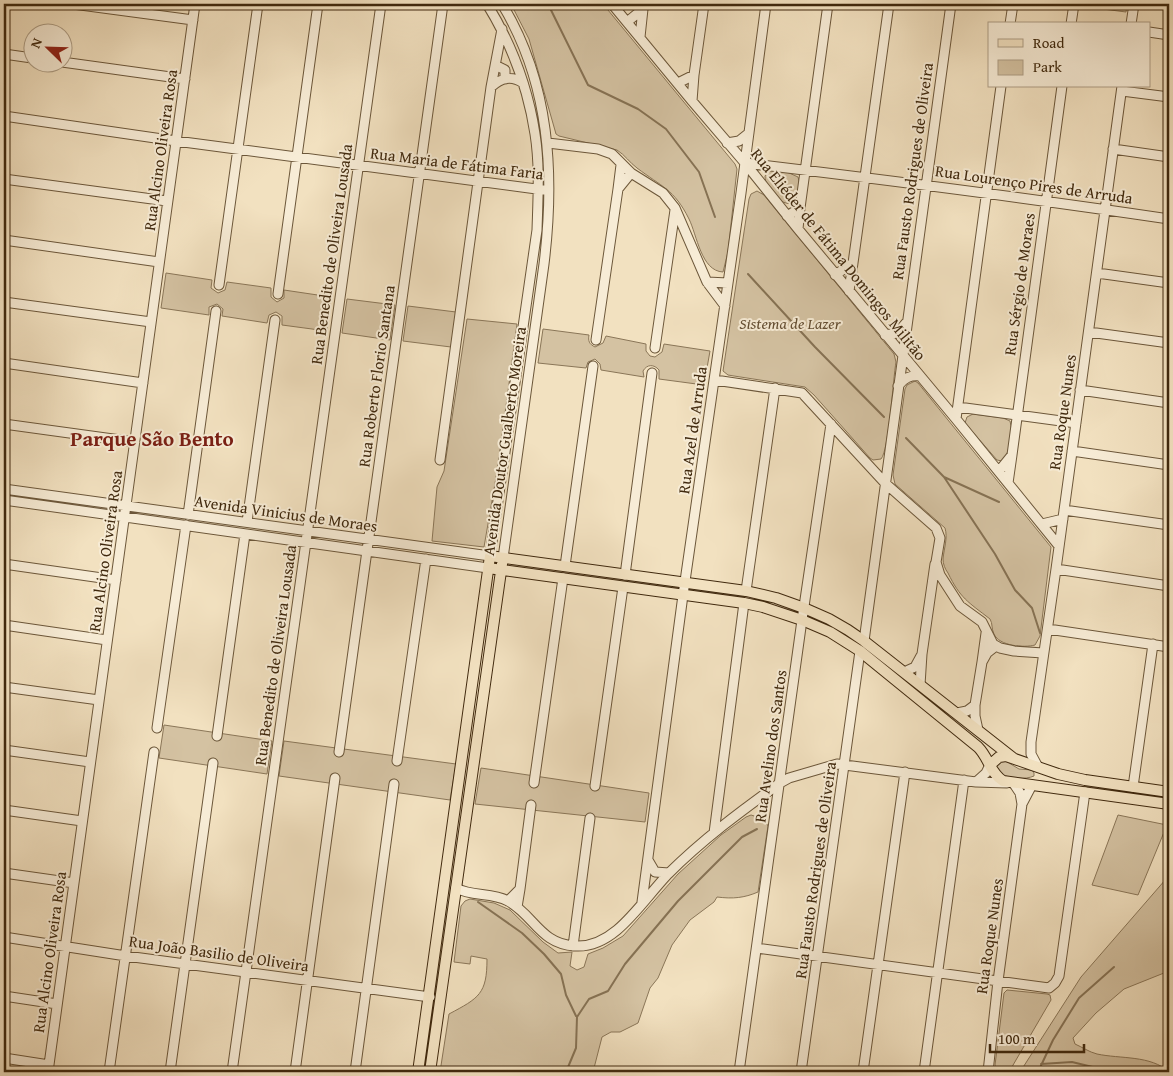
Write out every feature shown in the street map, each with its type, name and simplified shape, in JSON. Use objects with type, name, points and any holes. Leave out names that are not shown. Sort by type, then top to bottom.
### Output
[{"type":"main road","name":"Avenida Vinicius de Moraes","points":[[490,556],[746,591],[776,598],[804,608],[848,630],[870,659],[978,747],[988,759],[995,775],[1011,784]]},
{"type":"main road","name":"Avenida Doutor Gualberto Moreira","points":[[418,1072],[430,997],[490,556]]},
{"type":"main road","name":"Avenida Doutor Gualberto Moreira","points":[[430,1072],[503,558]]},
{"type":"main road","points":[[564,578],[565,566]]},
{"type":"main road","name":"Avenida Vinicius de Moraes","points":[[488,568],[763,607],[802,620],[862,646],[904,672],[1015,759],[1058,774],[1085,780],[1169,792]]},
{"type":"main road","points":[[913,694],[920,685]]},
{"type":"main road","points":[[990,765],[1001,756],[1015,759]]},
{"type":"main road","name":"Rua Roque Nunes","points":[[1032,785],[1039,779],[1038,767]]},
{"type":"main road","points":[[1011,784],[1032,785],[1169,804]]},
{"type":"main road","points":[[445,887],[456,888]]},
{"type":"main road","points":[[430,997],[441,999]]},
{"type":"street","points":[[73,4],[193,20]]},
{"type":"street","name":"Rua Alcino Oliveira Rosa","points":[[48,1068],[195,4]]},
{"type":"street","points":[[219,285],[258,4]]},
{"type":"street","points":[[278,294],[318,4]]},
{"type":"street","name":"Rua Benedito de Oliveira Lousada","points":[[232,1072],[381,4]]},
{"type":"street","name":"Rua Roberto Florio Santana","points":[[339,752],[443,4]]},
{"type":"street","name":"Avenida Doutor Gualberto Moreira","points":[[487,4],[502,28],[523,83],[535,133],[539,190],[537,230],[490,556]]},
{"type":"street","name":"Avenida Doutor Gualberto Moreira","points":[[502,4],[514,24],[527,56],[540,99],[548,144],[550,190],[544,264],[503,558]]},
{"type":"street","name":"Rua Eliéder de Fátima Domingos Militão","points":[[612,4],[760,181],[835,275],[956,419],[1059,546]]},
{"type":"street","points":[[692,101],[704,4]]},
{"type":"street","name":"Rua Azel de Arruda","points":[[642,902],[766,4]]},
{"type":"street","points":[[798,229],[828,4]]},
{"type":"street","points":[[849,291],[889,4]]},
{"type":"street","name":"Rua Fausto Rodrigues de Oliveira","points":[[801,1072],[951,4]]},
{"type":"street","points":[[1010,22],[1013,4]]},
{"type":"street","points":[[1071,22],[1074,4]]},
{"type":"street","points":[[1131,22],[1134,4]]},
{"type":"street","points":[[627,22],[644,6]]},
{"type":"street","points":[[640,38],[644,6]]},
{"type":"street","points":[[440,460],[491,88],[502,28]]},
{"type":"street","points":[[1150,32],[1169,35]]},
{"type":"street","points":[[4,54],[22,57]]},
{"type":"street","points":[[72,63],[184,80]]},
{"type":"street","points":[[494,68],[499,67],[505,70],[505,78]]},
{"type":"street","points":[[678,83],[694,75]]},
{"type":"street","points":[[491,88],[505,78],[513,78],[523,83]]},
{"type":"street","points":[[956,419],[1001,88]]},
{"type":"street","name":"Rua Sérgio de Moraes","points":[[1008,483],[1062,88]]},
{"type":"street","points":[[1122,88],[1169,97]]},
{"type":"street","name":"Rua Roque Nunes","points":[[1038,767],[1031,754],[1031,742],[1122,88]]},
{"type":"street","name":"Rua Maria de Fátima Faria","points":[[4,116],[359,166],[550,190]]},
{"type":"street","points":[[728,143],[739,141],[749,133]]},
{"type":"street","points":[[548,144],[598,149],[612,154],[631,173],[663,193],[675,208],[707,282],[725,306]]},
{"type":"street","points":[[1113,149],[1169,157]]},
{"type":"street","name":"Rua Lourenço Pires de Arruda","points":[[745,163],[926,184],[1169,219]]},
{"type":"street","points":[[596,340],[621,165]]},
{"type":"street","points":[[618,189],[631,173]]},
{"type":"street","points":[[4,179],[167,201]]},
{"type":"street","points":[[741,194],[750,184],[760,181]]},
{"type":"street","points":[[655,348],[675,208]]},
{"type":"street","points":[[787,216],[800,208]]},
{"type":"street","points":[[672,231],[679,226],[684,230]]},
{"type":"street","points":[[669,248],[684,230]]},
{"type":"street","points":[[4,240],[159,262]]},
{"type":"street","points":[[835,275],[852,264]]},
{"type":"street","points":[[1097,273],[1169,283]]},
{"type":"street","points":[[707,282],[728,283]]},
{"type":"street","points":[[4,302],[152,322]]},
{"type":"street","points":[[188,515],[216,311]]},
{"type":"street","points":[[247,522],[275,320]]},
{"type":"street","points":[[886,335],[896,333],[906,323]]},
{"type":"street","points":[[1089,332],[1169,343]]},
{"type":"street","points":[[4,363],[143,383]]},
{"type":"street","points":[[565,566],[593,366]]},
{"type":"street","points":[[625,575],[652,373]]},
{"type":"street","points":[[898,386],[906,377],[912,375],[920,376]]},
{"type":"street","points":[[715,380],[802,392],[885,483],[939,532],[940,538],[922,654],[920,685]]},
{"type":"street","points":[[746,591],[775,388]]},
{"type":"street","points":[[1080,390],[1169,403]]},
{"type":"street","points":[[940,400],[956,399],[959,397]]},
{"type":"street","points":[[958,407],[1076,423]]},
{"type":"street","points":[[4,424],[134,442]]},
{"type":"street","name":"Rua Avelino dos Santos","points":[[739,1072],[831,424]]},
{"type":"street","points":[[1072,451],[1169,465]]},
{"type":"street","points":[[998,471],[1012,455]]},
{"type":"street","name":"Avenida Vinicius de Moraes","points":[[4,489],[490,556]]},
{"type":"street","name":"Avenida Vinicius de Moraes","points":[[4,500],[488,568]]},
{"type":"street","points":[[1042,524],[1063,515],[1169,525]]},
{"type":"street","points":[[157,728],[186,525]]},
{"type":"street","points":[[217,736],[245,534]]},
{"type":"street","points":[[397,761],[426,559]]},
{"type":"street","points":[[936,562],[942,579],[956,601],[982,622],[990,640],[996,646],[1014,651],[1043,653]]},
{"type":"street","points":[[4,564],[116,580]]},
{"type":"street","points":[[1056,569],[1169,586]]},
{"type":"street","points":[[534,783],[564,578]]},
{"type":"street","points":[[595,786],[623,587]]},
{"type":"street","points":[[714,833],[744,603]]},
{"type":"street","points":[[848,630],[862,622],[867,611]]},
{"type":"street","points":[[4,625],[107,640]]},
{"type":"street","points":[[1048,629],[1169,647]]},
{"type":"street","points":[[978,730],[975,705],[986,630]]},
{"type":"street","points":[[1133,787],[1153,644]]},
{"type":"street","points":[[982,662],[987,653],[996,646]]},
{"type":"street","points":[[904,672],[915,667],[922,654]]},
{"type":"street","points":[[858,672],[863,664],[870,659]]},
{"type":"street","points":[[4,687],[98,700]]},
{"type":"street","points":[[957,713],[967,711],[975,705]]},
{"type":"street","points":[[1015,759],[1025,754],[1031,742]]},
{"type":"street","points":[[4,750],[90,762]]},
{"type":"street","points":[[109,1072],[154,752]]},
{"type":"street","points":[[170,1072],[213,763]]},
{"type":"street","points":[[456,888],[508,901],[546,936],[558,943],[588,946],[609,936],[626,922],[669,873],[714,833],[780,783],[828,766],[845,764],[976,782],[1011,784]]},
{"type":"street","points":[[976,782],[986,773],[990,765]]},
{"type":"street","points":[[864,1072],[905,772]]},
{"type":"street","points":[[295,1072],[335,778]]},
{"type":"street","points":[[924,1072],[964,780]]},
{"type":"street","points":[[355,1072],[394,784]]},
{"type":"street","name":"Rua Roque Nunes","points":[[988,1072],[1022,804],[1020,793],[1011,784]]},
{"type":"street","name":"Rua Roque Nunes","points":[[1022,804],[1032,785]]},
{"type":"street","points":[[757,948],[1049,988],[1056,983],[1059,976],[1085,792]]},
{"type":"street","points":[[517,908],[531,805]]},
{"type":"street","points":[[4,810],[82,821]]},
{"type":"street","points":[[573,946],[590,818]]},
{"type":"street","points":[[648,860],[656,872],[669,873]]},
{"type":"street","points":[[4,873],[74,883]]},
{"type":"street","points":[[508,901],[520,889]]},
{"type":"street","name":"Rua João Basilio de Oliveira","points":[[4,936],[126,956],[430,997]]},
{"type":"street","points":[[4,996],[57,1004]]},
{"type":"street","points":[[4,1058],[48,1068]]},
{"type":"green space","name":"Sistema de Lazer","points":[[511,4],[603,4],[735,164],[737,169],[728,252],[723,272],[710,266],[705,259],[689,219],[678,201],[667,189],[634,166],[617,150],[556,134],[529,39]]},
{"type":"green space","points":[[1081,4],[1127,4],[1126,12],[1080,6]]},
{"type":"green space","points":[[772,170],[787,172],[798,177],[798,190],[793,203],[784,202],[774,196],[765,176]]},
{"type":"green space","name":"Sistema de Lazer","points":[[757,191],[764,195],[894,354],[896,362],[890,413],[884,453],[881,459],[873,460],[870,458],[805,387],[728,375],[723,371],[749,199],[751,194]]},
{"type":"green space","points":[[166,273],[212,280],[211,288],[218,293],[225,290],[227,282],[271,288],[271,297],[277,302],[284,298],[284,290],[331,297],[327,331],[282,325],[282,316],[276,312],[269,315],[267,323],[222,316],[223,309],[217,304],[209,307],[209,315],[161,308]]},
{"type":"green space","points":[[347,299],[395,305],[390,340],[342,333]]},
{"type":"green space","points":[[408,306],[456,312],[451,347],[403,341]]},
{"type":"green space","points":[[467,319],[517,324],[498,466],[484,547],[432,541],[437,487],[444,471]]},
{"type":"green space","name":"Sistema de Lazer","points":[[543,329],[589,335],[589,342],[595,347],[603,343],[606,336],[646,344],[646,351],[650,356],[655,357],[662,352],[664,344],[710,351],[704,385],[659,379],[659,370],[653,366],[649,366],[643,371],[644,377],[601,370],[600,364],[595,359],[588,362],[586,368],[538,363]]},
{"type":"green space","points":[[915,381],[1051,547],[1040,636],[1035,645],[1006,644],[997,638],[993,632],[990,619],[970,604],[961,594],[945,568],[943,559],[946,539],[945,528],[895,484],[893,475],[905,389],[907,385]]},
{"type":"green space","points":[[973,414],[1003,418],[1010,421],[1010,442],[1005,458],[1002,461],[997,460],[965,423],[967,417]]},
{"type":"green space","points":[[164,725],[272,741],[267,774],[159,758]]},
{"type":"green space","points":[[284,741],[456,764],[450,800],[279,776]]},
{"type":"green space","points":[[1004,760],[1019,769],[1032,770],[1034,776],[1018,778],[1002,775],[996,766],[998,762]]},
{"type":"green space","points":[[481,768],[649,793],[645,822],[475,804]]},
{"type":"green space","points":[[751,815],[764,819],[768,826],[758,892],[738,898],[717,897],[714,902],[690,920],[672,945],[658,978],[650,988],[638,1023],[620,1032],[611,1032],[602,1037],[593,1072],[440,1072],[449,1014],[468,1004],[479,994],[483,988],[487,971],[487,959],[471,956],[470,964],[454,962],[461,906],[465,901],[470,899],[494,903],[510,910],[543,942],[558,953],[572,952],[570,966],[577,970],[584,967],[588,954],[603,948],[623,936],[678,874],[721,835]]},
{"type":"green space","points":[[1118,815],[1167,825],[1138,895],[1092,885]]},
{"type":"green space","points":[[1166,879],[1169,882],[1169,971],[1124,989],[1096,1013],[1073,1038],[1075,1044],[1094,1053],[1144,1060],[1169,1072],[1020,1072],[1081,977]]},
{"type":"green space","points":[[1007,990],[1047,994],[1050,995],[1051,1000],[1009,1072],[997,1072],[995,1065],[1004,993]]},
{"type":"waterway","points":[[548,4],[588,85],[638,109],[666,129],[699,172],[715,217]]},
{"type":"waterway","points":[[748,274],[815,347],[884,417]]},
{"type":"waterway","points":[[906,438],[944,477],[995,554],[1015,590],[1032,608],[1040,633]]},
{"type":"waterway","points":[[944,477],[999,502]]},
{"type":"waterway","points":[[566,1072],[576,1048],[577,1017],[589,999],[608,991],[625,964],[678,901],[742,837],[757,829]]},
{"type":"waterway","points":[[478,902],[522,933],[544,954],[561,974],[566,995],[576,1016]]},
{"type":"waterway","points":[[1038,1072],[1053,1040],[1079,998],[1114,967]]},
{"type":"waterway","points":[[1041,1064],[1072,1062],[1101,1069],[1145,1072]]},
{"type":"district","name":"Parque São Bento","points":[[152,439]]}]
